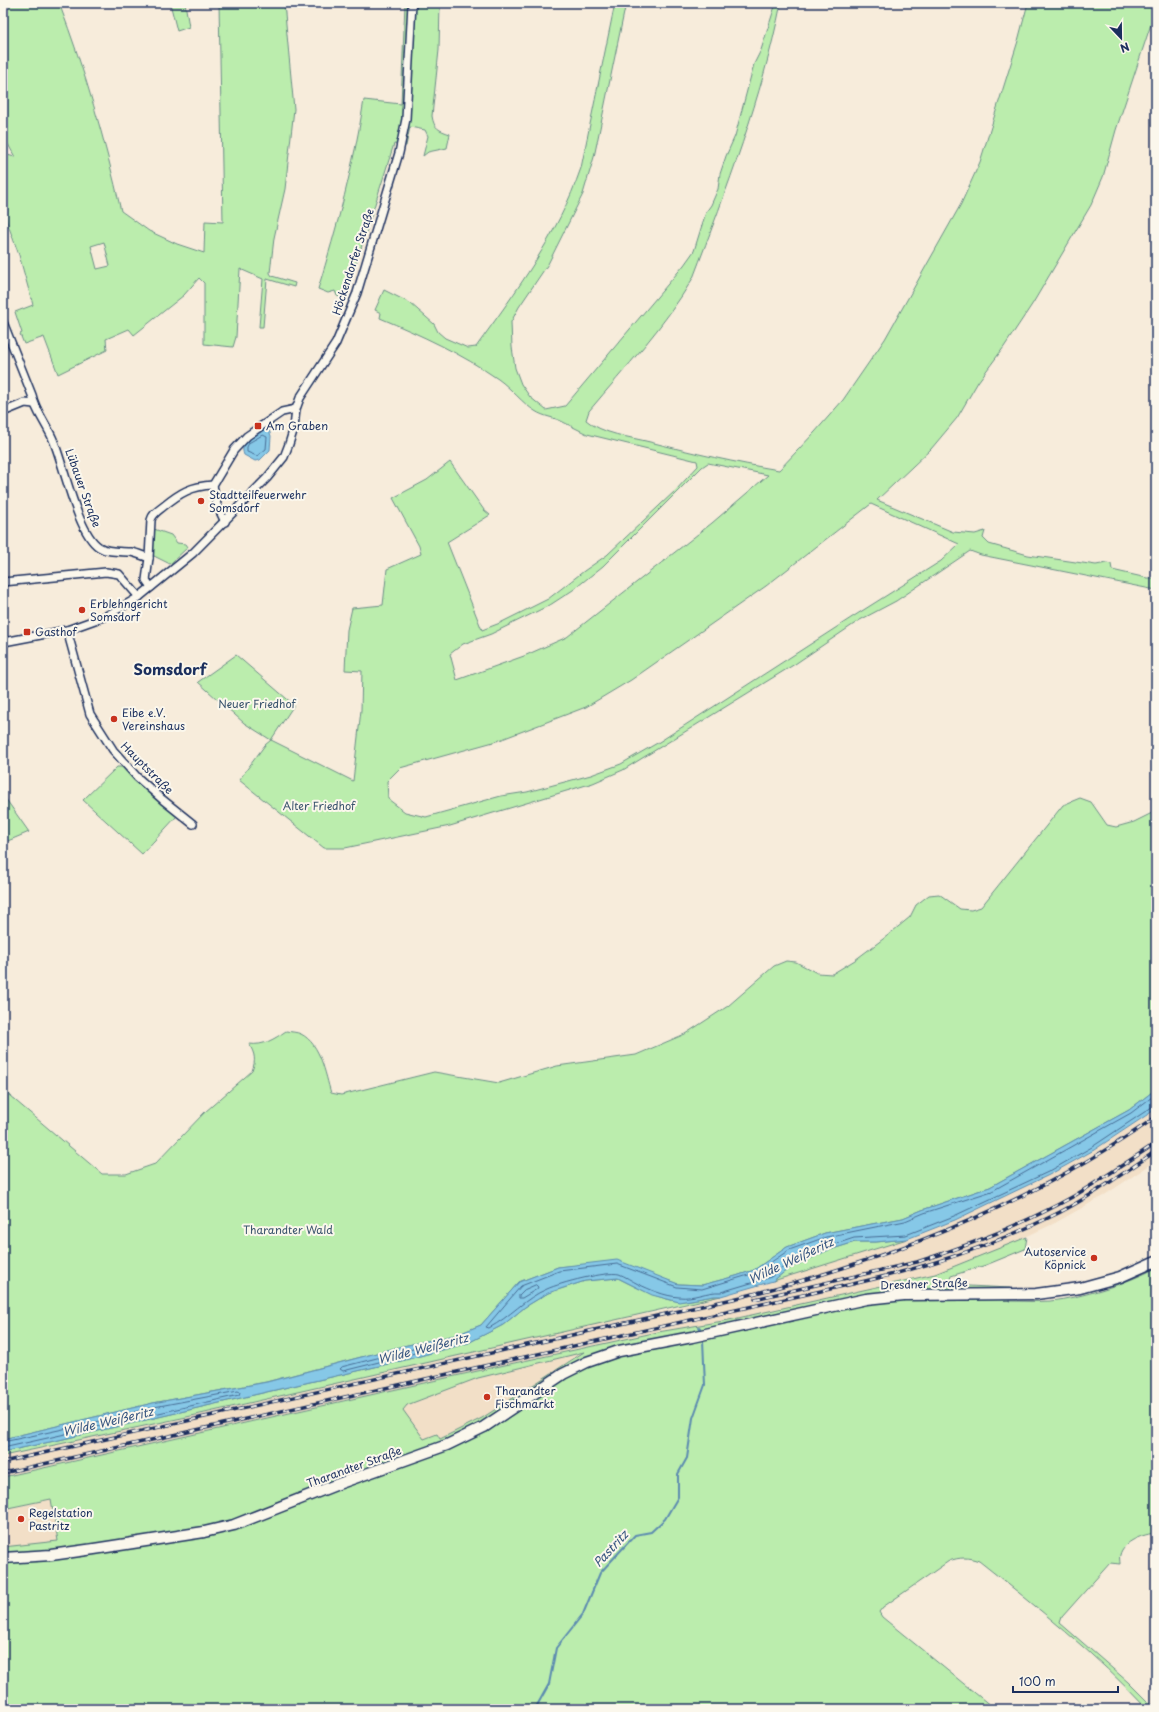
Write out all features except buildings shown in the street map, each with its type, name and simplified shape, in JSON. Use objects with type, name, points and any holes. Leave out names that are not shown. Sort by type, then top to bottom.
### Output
[{"type":"main road","name":"Dresdner Straße","points":[[692,1337],[837,1305],[879,1298],[916,1295],[1036,1294],[1064,1291],[1120,1277],[1156,1261]]},
{"type":"main road","name":"Tharandter Straße","points":[[3,1558],[45,1556],[94,1549],[204,1532],[234,1525],[338,1484],[420,1456],[466,1437],[498,1418],[563,1374],[600,1357],[623,1350],[692,1337]]},
{"type":"street","name":"Höckendorfer Straße","points":[[3,643],[67,630],[106,616],[138,597],[193,553],[267,478],[284,457],[294,428],[296,409],[300,398],[336,343],[352,305],[399,151],[407,112],[412,3]]},
{"type":"street","name":"Lübauer Straße","points":[[3,322],[32,395],[34,404],[55,443],[84,528],[92,541],[102,549],[132,552],[149,558]]},
{"type":"street","points":[[3,412],[25,403],[34,404]]},
{"type":"street","points":[[225,522],[217,505],[213,485],[234,450],[247,436],[282,412],[296,409]]},
{"type":"street","points":[[151,587],[146,580],[151,520],[153,515],[175,496],[186,490],[213,485]]},
{"type":"street","points":[[3,582],[106,572],[119,574],[138,597]]},
{"type":"street","name":"Hauptstraße","points":[[67,630],[90,714],[109,744],[122,761],[137,776],[163,800],[193,824]]},
{"type":"shaded area","points":[[1156,1109],[1156,1161],[1103,1196],[1055,1223],[1002,1248],[935,1274],[729,1320],[658,1332],[491,1368],[3,1477],[3,1456],[196,1415],[613,1320],[660,1312],[734,1293],[907,1239],[955,1220],[1094,1150]]},
{"type":"shaded area","points":[[585,1351],[482,1418],[440,1439],[436,1434],[424,1440],[402,1410],[407,1405],[478,1378]]},
{"type":"shaded area","points":[[52,1499],[58,1542],[7,1548],[3,1529],[3,1509]]},
{"type":"green space","points":[[3,3],[59,3],[94,106],[121,211],[149,231],[177,244],[204,253],[205,221],[223,222],[219,3],[284,3],[294,109],[285,189],[274,238],[270,273],[272,276],[295,283],[294,287],[267,279],[263,327],[259,327],[263,279],[240,269],[236,337],[233,347],[204,344],[204,283],[199,278],[184,295],[134,335],[129,329],[106,339],[107,350],[58,374],[44,337],[24,344],[20,334],[22,333],[15,312],[33,305],[19,255],[3,211],[3,154],[15,157],[3,135]],"holes":[[[104,242],[110,266],[97,269],[91,246]]]},
{"type":"green space","points":[[170,3],[185,3],[189,27],[177,31]]},
{"type":"green space","points":[[405,3],[440,3],[439,50],[432,116],[434,124],[438,128],[450,134],[447,148],[428,152],[423,156],[428,136],[425,130],[410,127],[406,146],[394,144],[345,299],[337,296],[335,291],[328,293],[318,289],[344,196],[364,100],[401,104]]},
{"type":"green space","name":"Alter Friedhof","points":[[615,3],[626,3],[594,157],[583,194],[548,264],[519,307],[511,322],[515,368],[521,384],[530,397],[546,410],[565,406],[684,265],[694,251],[706,212],[718,189],[720,174],[735,136],[754,64],[761,50],[776,3],[781,3],[754,108],[731,177],[693,278],[682,296],[657,330],[631,363],[589,411],[586,420],[608,432],[714,458],[779,470],[843,400],[885,339],[961,204],[980,162],[1018,41],[1028,3],[1156,3],[1156,9],[1116,130],[1103,177],[1091,205],[1033,303],[1004,347],[978,382],[957,418],[931,449],[877,500],[953,532],[975,534],[985,531],[983,538],[989,544],[1028,555],[1096,565],[1107,563],[1111,564],[1112,570],[1147,578],[1156,578],[1156,590],[981,555],[970,551],[896,601],[860,620],[795,664],[623,770],[593,783],[450,826],[345,848],[324,848],[239,780],[265,745],[271,740],[353,781],[361,710],[362,671],[345,670],[347,630],[352,608],[383,605],[387,569],[421,554],[419,546],[393,498],[427,480],[450,462],[484,510],[490,515],[447,542],[482,630],[500,623],[548,599],[607,555],[676,490],[698,466],[697,461],[587,434],[560,420],[538,413],[530,408],[498,379],[470,361],[411,331],[380,318],[381,313],[375,310],[384,290],[410,303],[434,324],[438,332],[445,338],[468,348],[476,347],[535,261],[561,216],[572,193],[581,168]],"holes":[[[708,463],[768,475],[712,523],[567,637],[524,656],[457,680],[450,654],[463,644],[491,634],[550,605],[573,590],[603,566],[702,467]],[[871,504],[959,544],[941,561],[659,742],[621,764],[591,775],[527,792],[501,796],[426,817],[405,812],[388,799],[387,781],[400,768],[497,741],[586,707],[631,680],[766,586]]]},
{"type":"green space","points":[[154,529],[171,535],[177,543],[186,544],[188,547],[170,564],[152,555]]},
{"type":"green space","name":"Neuer Friedhof","points":[[236,655],[294,705],[271,740],[244,723],[198,682]]},
{"type":"green space","points":[[117,767],[122,767],[132,776],[141,780],[177,816],[142,854],[83,800]]},
{"type":"green space","points":[[3,795],[29,832],[3,843]]},
{"type":"green space","name":"Tharandter Wald","points":[[1080,798],[1091,802],[1107,825],[1116,827],[1134,822],[1156,811],[1156,1089],[1129,1110],[990,1187],[903,1218],[825,1233],[787,1247],[754,1270],[736,1276],[702,1285],[678,1284],[653,1275],[579,1265],[558,1267],[519,1282],[481,1325],[456,1335],[403,1346],[266,1382],[153,1403],[3,1439],[3,1090],[102,1174],[126,1174],[155,1164],[205,1112],[252,1071],[254,1057],[253,1051],[249,1044],[264,1043],[286,1031],[296,1032],[308,1039],[318,1052],[331,1093],[341,1095],[434,1072],[499,1083],[557,1066],[636,1055],[685,1034],[728,1006],[774,966],[786,961],[796,962],[817,973],[832,974],[855,960],[887,936],[910,917],[916,905],[929,895],[939,894],[960,909],[971,910],[981,907],[1063,805]]},
{"type":"green space","points":[[1027,1237],[1025,1249],[986,1265],[951,1276],[948,1285],[1010,1288],[1010,1301],[1050,1301],[1076,1297],[1104,1289],[1145,1274],[1156,1268],[1156,1533],[1135,1539],[1125,1546],[1120,1556],[1120,1564],[1110,1563],[1062,1617],[1060,1623],[1128,1682],[1155,1709],[1147,1709],[1087,1650],[979,1561],[964,1558],[949,1561],[883,1607],[879,1612],[882,1617],[991,1706],[988,1709],[3,1709],[3,1547],[58,1541],[51,1499],[3,1509],[3,1477],[491,1368],[658,1332],[729,1320],[935,1274]],"holes":[[[584,1352],[482,1418],[440,1439],[437,1434],[424,1439],[403,1410],[407,1405],[478,1378]]]},
{"type":"green space","points":[[907,1239],[773,1281],[788,1269],[826,1251],[855,1242],[876,1242]]},
{"type":"green space","points":[[618,1278],[649,1293],[674,1301],[686,1301],[711,1296],[721,1296],[196,1415],[3,1456],[3,1452],[405,1360],[468,1343],[503,1325],[525,1307],[548,1293],[585,1281]]},
{"type":"water","points":[[268,427],[271,436],[270,450],[260,460],[255,461],[244,455],[243,450],[246,441]]},
{"type":"water","name":"Wilde Weißeritz","points":[[1156,1089],[1156,1109],[1094,1150],[1049,1175],[955,1220],[907,1239],[876,1242],[855,1242],[826,1251],[788,1269],[773,1281],[721,1296],[679,1302],[652,1295],[618,1278],[585,1281],[548,1293],[525,1307],[503,1325],[468,1343],[405,1360],[3,1452],[3,1439],[153,1403],[267,1382],[403,1346],[456,1335],[481,1325],[519,1282],[558,1267],[617,1260],[678,1284],[702,1285],[736,1276],[754,1270],[787,1247],[825,1233],[903,1218],[990,1187],[1129,1110]]},
{"type":"waterway","name":"Pastritz","points":[[535,1709],[549,1684],[556,1648],[583,1614],[600,1573],[635,1535],[651,1532],[665,1519],[678,1497],[678,1474],[687,1458],[693,1418],[705,1385],[703,1340]]},
{"type":"railway","points":[[3,1462],[733,1299],[789,1284],[899,1249],[953,1228],[1006,1204],[1057,1178],[1108,1149],[1156,1117]]},
{"type":"railway","points":[[755,1299],[917,1262],[977,1241],[1017,1225],[1074,1196],[1156,1143]]},
{"type":"railway","points":[[3,1473],[906,1271],[978,1248],[1048,1218],[1090,1195],[1156,1151]]},
{"type":"place","name":"Am Graben","points":[[258,426]]},
{"type":"place","name":"Stadtteilfeuerwehr Somsdorf","points":[[201,501]]},
{"type":"place","name":"Erblehngericht Somsdorf","points":[[82,610]]},
{"type":"place","name":"Gasthof","points":[[27,632]]},
{"type":"place","name":"Eibe e.V. Vereinshaus","points":[[114,719]]},
{"type":"place","name":"Autoservice Köpnick","points":[[1094,1258]]},
{"type":"place","name":"Tharandter Fischmarkt","points":[[487,1397]]},
{"type":"place","name":"Regelstation Pastritz","points":[[21,1519]]},
{"type":"district","name":"Somsdorf","points":[[170,670]]}]
